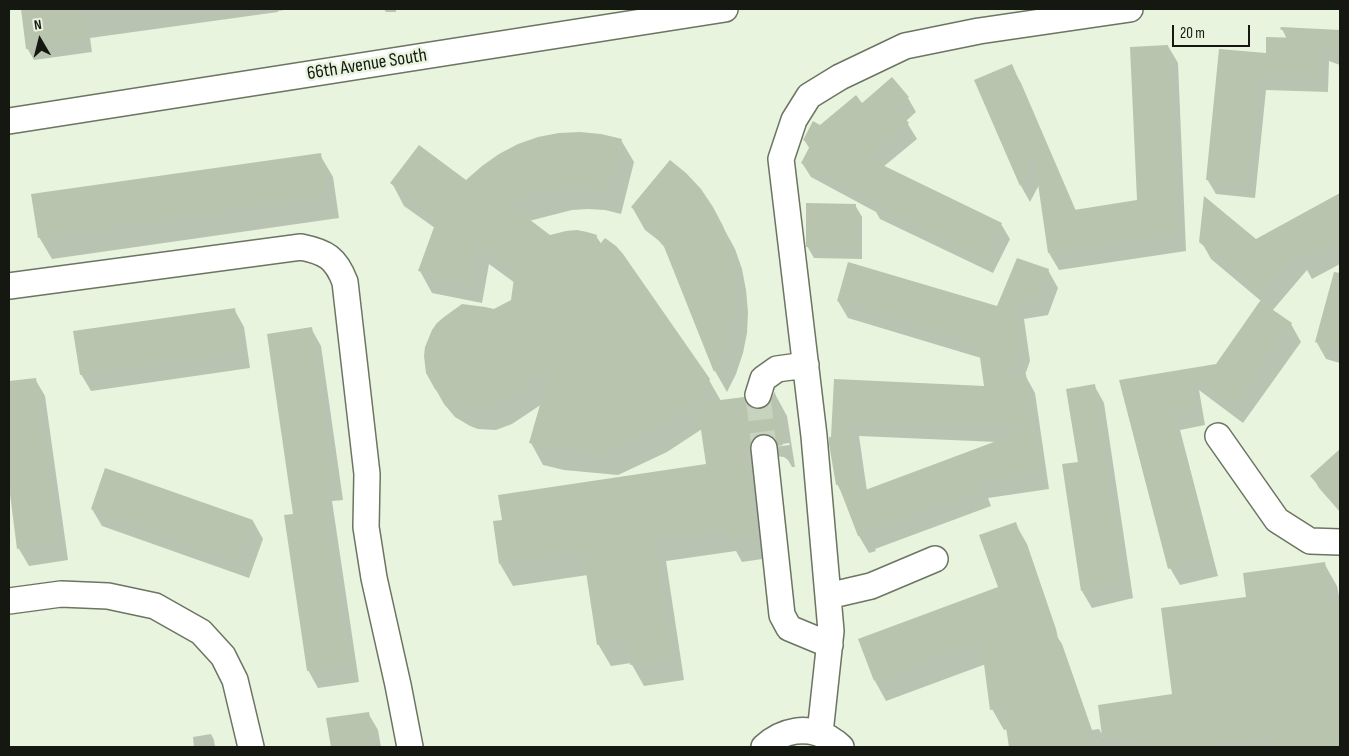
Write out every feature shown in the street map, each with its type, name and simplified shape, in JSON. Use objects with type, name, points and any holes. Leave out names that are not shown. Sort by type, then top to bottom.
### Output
[{"type":"street","name":"66th Avenue South","points":[[9,121],[725,9]]},
{"type":"street","points":[[820,733],[831,631],[814,436],[781,159],[794,120],[809,96],[840,77],[905,46],[979,30],[1130,9]]},
{"type":"street","points":[[9,286],[301,247],[316,250],[335,261],[341,270],[345,282],[367,474],[366,527],[371,561],[410,747]]},
{"type":"street","points":[[758,395],[763,379],[777,369],[806,365]]},
{"type":"street","points":[[1218,436],[1276,520],[1310,541],[1340,542]]},
{"type":"street","points":[[764,448],[782,615],[788,628],[830,645]]},
{"type":"street","points":[[828,596],[871,586],[936,559]]},
{"type":"street","points":[[9,601],[61,594],[108,596],[155,606],[201,632],[223,656],[235,680],[251,747]]},
{"type":"street","points":[[764,747],[782,734],[801,730],[820,733],[838,743],[841,747]]},
{"type":"building","points":[[21,9],[82,9],[86,41],[26,49]]},
{"type":"building","points":[[1281,27],[1340,30],[1340,55],[1321,47],[1320,77],[1258,75],[1247,184],[1206,180],[1219,49],[1266,53],[1266,37],[1300,38],[1280,29]]},
{"type":"building","points":[[1168,45],[1177,234],[1048,253],[1034,156],[1020,186],[974,80],[1012,64],[1074,210],[1137,200],[1130,47]]},
{"type":"building","points":[[892,77],[909,97],[896,108],[909,123],[868,158],[1002,223],[985,259],[870,204],[880,204],[801,163],[811,144],[803,140],[813,121],[820,125],[856,95],[862,103]]},
{"type":"building","points":[[580,132],[622,139],[608,192],[575,187],[558,188],[505,201],[550,235],[577,230],[597,235],[592,254],[605,238],[616,246],[710,379],[700,400],[654,430],[605,453],[550,448],[529,443],[551,367],[499,402],[482,408],[465,407],[456,404],[435,389],[426,373],[424,356],[425,347],[432,330],[437,323],[462,304],[494,309],[511,300],[515,271],[477,243],[470,282],[418,271],[437,219],[390,183],[419,145],[466,180],[499,154],[518,144],[538,137]]},
{"type":"building","points":[[321,153],[327,196],[38,238],[31,194]]},
{"type":"building","points":[[670,160],[701,189],[723,226],[730,246],[736,288],[734,310],[724,351],[714,372],[663,244],[644,218],[631,207]]},
{"type":"building","points":[[1340,193],[1340,241],[1301,262],[1296,253],[1262,294],[1199,242],[1204,196],[1256,239]]},
{"type":"building","points":[[806,203],[856,204],[856,247],[806,247]]},
{"type":"building","points":[[1017,258],[1049,269],[1038,298],[1015,302],[1021,343],[1009,376],[1026,374],[1034,427],[1040,472],[979,481],[982,489],[858,536],[838,484],[836,485],[829,444],[834,379],[984,386],[979,351],[982,344],[837,301],[848,262],[997,306]],"holes":[[[850,420],[1034,427],[860,492]]]},
{"type":"building","points":[[1334,272],[1340,273],[1340,349],[1315,342]]},
{"type":"building","points":[[1260,301],[1292,323],[1233,407],[1190,375],[1196,408],[1171,412],[1209,558],[1168,569],[1119,380],[1216,364]]},
{"type":"building","points":[[235,308],[241,351],[80,375],[73,331]]},
{"type":"building","points":[[312,327],[334,482],[323,484],[349,665],[307,671],[284,515],[293,514],[267,334]]},
{"type":"building","points":[[36,378],[59,543],[17,549],[9,486],[9,381]]},
{"type":"building","points":[[1095,384],[1124,580],[1081,591],[1062,464],[1078,462],[1066,389]]},
{"type":"building","points":[[775,392],[783,445],[778,446],[775,439],[770,435],[762,434],[755,437],[751,442],[750,450],[744,451],[757,536],[728,540],[727,529],[654,539],[672,658],[630,665],[626,640],[597,645],[583,552],[499,564],[493,521],[502,520],[498,495],[706,464],[697,403],[744,397],[748,405],[753,409],[761,409],[768,405]]},
{"type":"building","points":[[1340,449],[1340,509],[1310,476]]},
{"type":"building","points":[[105,468],[253,520],[239,562],[91,509]]},
{"type":"building","points":[[1016,522],[1045,607],[1048,622],[1051,622],[1094,747],[1009,747],[1003,708],[990,710],[981,641],[874,681],[858,639],[998,587],[979,535]]},
{"type":"building","points":[[1325,562],[1331,601],[1340,600],[1340,747],[1272,747],[1270,737],[1201,747],[1141,747],[1139,739],[1102,736],[1098,705],[1172,694],[1161,608],[1246,597],[1243,573]]},
{"type":"building","points":[[369,712],[374,747],[331,747],[326,718]]},
{"type":"tunnel","points":[[758,395],[764,448]]}]
